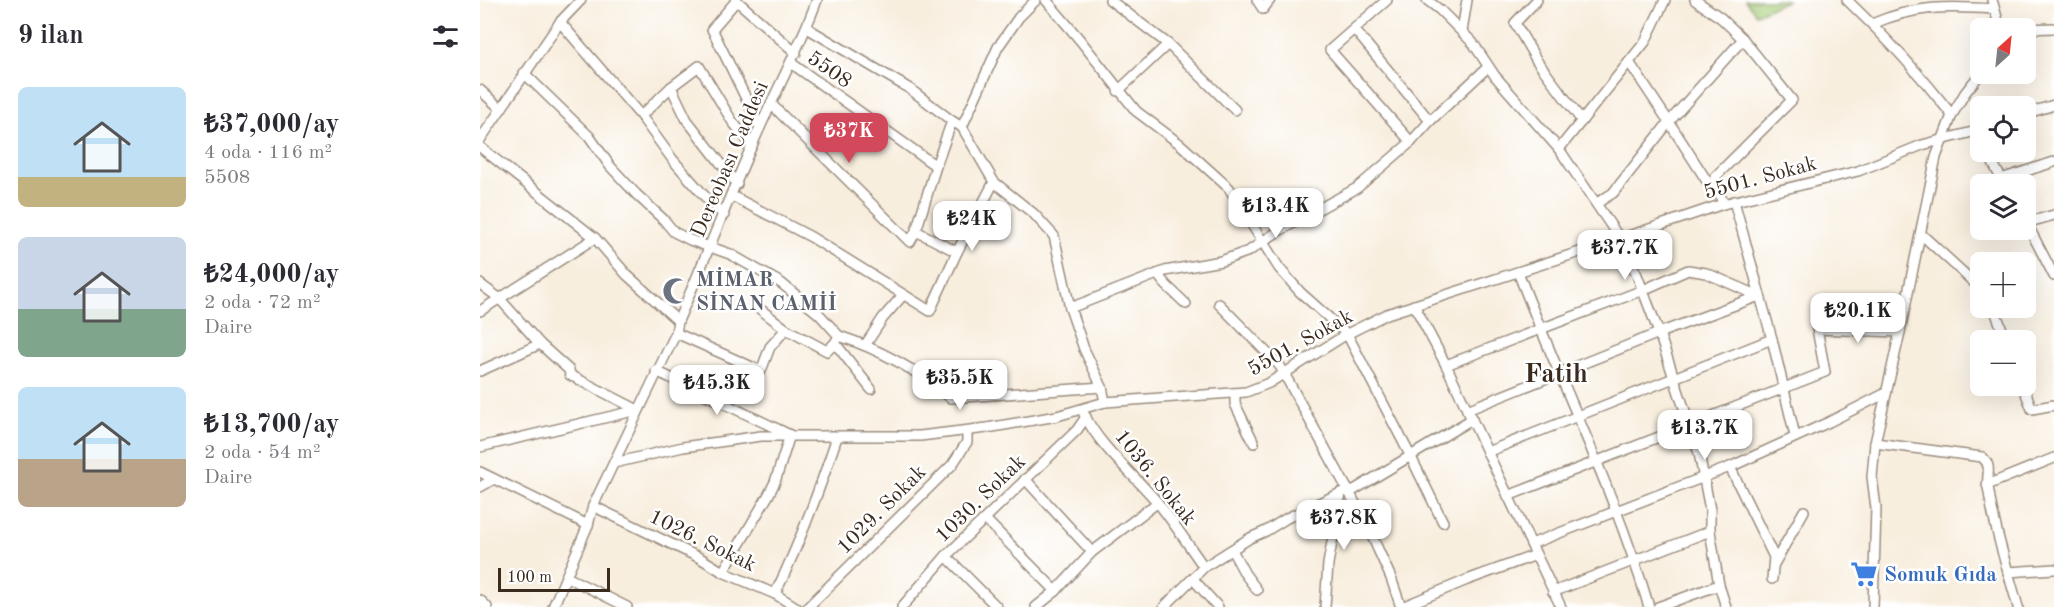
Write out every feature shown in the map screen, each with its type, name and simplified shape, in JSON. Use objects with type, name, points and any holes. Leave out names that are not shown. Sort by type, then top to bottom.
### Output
[{"type":"street","points":[[480,140],[560,22],[581,0]]},
{"type":"street","points":[[760,127],[712,29],[737,0],[796,53]]},
{"type":"street","name":"Dereobası Caddesi","points":[[553,607],[588,525],[593,506],[676,333],[678,321],[760,127],[796,53],[817,0]]},
{"type":"street","points":[[962,127],[998,47],[1019,17],[1036,0]]},
{"type":"street","points":[[1046,0],[1080,39],[1118,91],[1136,111],[1211,169],[1229,188],[1279,268],[1300,292],[1347,334],[1443,522]]},
{"type":"street","points":[[1110,0],[1168,44],[1235,110]]},
{"type":"street","points":[[1257,0],[1263,9],[1270,0]]},
{"type":"street","points":[[1387,0],[1330,50],[1411,142]]},
{"type":"street","points":[[1427,0],[1473,43],[1488,67],[1559,149],[1620,239],[1643,290],[1690,424],[1710,510],[1710,531],[1719,585],[1726,607]]},
{"type":"street","points":[[1462,31],[1467,0]]},
{"type":"street","points":[[1537,0],[1515,23],[1538,61],[1582,121]]},
{"type":"street","points":[[1559,149],[1645,42],[1665,0]]},
{"type":"street","points":[[1695,0],[1721,18],[1743,39],[1792,100],[1715,177],[1723,204]]},
{"type":"street","points":[[1847,0],[1925,81],[1952,115]]},
{"type":"street","points":[[1872,24],[1906,11],[1993,4]]},
{"type":"street","points":[[560,22],[641,116],[673,160],[724,215]]},
{"type":"street","points":[[807,28],[910,89],[962,127],[994,182],[1034,214],[1054,236],[1070,308],[1084,349],[1102,387],[1105,402]]},
{"type":"street","points":[[2036,28],[2054,28]]},
{"type":"street","points":[[1354,29],[1430,121]]},
{"type":"street","points":[[1597,203],[1613,193],[1669,122],[1743,39]]},
{"type":"street","points":[[1118,91],[1168,44]]},
{"type":"street","points":[[1629,62],[1712,189],[1718,187]]},
{"type":"street","name":"5508","points":[[791,63],[936,166]]},
{"type":"street","points":[[641,116],[671,87],[699,66],[732,121],[752,146]]},
{"type":"street","points":[[1070,308],[1157,274],[1221,261],[1249,251],[1277,232],[1357,188],[1411,142],[1488,67]]},
{"type":"street","points":[[524,73],[589,136],[610,166],[674,232],[730,254],[781,284],[819,314],[871,389]]},
{"type":"street","points":[[1873,607],[1876,508],[1872,477],[1875,443],[1932,176],[1952,115],[1972,84]]},
{"type":"street","points":[[671,87],[687,120],[737,184]]},
{"type":"street","points":[[480,90],[501,109]]},
{"type":"street","points":[[771,104],[910,242],[916,231],[952,121]]},
{"type":"street","points":[[2036,111],[2054,105]]},
{"type":"street","name":"5501. Sokak","points":[[614,463],[683,447],[761,436],[837,438],[920,436],[1084,413],[1105,402],[1234,394],[1256,388],[1284,374],[1347,334],[1387,314],[1723,204],[1858,171],[1944,138],[1970,134]]},
{"type":"street","points":[[480,147],[595,238],[627,274],[678,321]]},
{"type":"street","points":[[2023,174],[2054,162]]},
{"type":"street","points":[[732,196],[811,237],[930,311],[957,252],[994,182]]},
{"type":"street","points":[[1734,201],[1772,339],[1795,436]]},
{"type":"street","points":[[2036,219],[2054,215]]},
{"type":"street","points":[[916,231],[957,252]]},
{"type":"street","points":[[1921,234],[1970,279]]},
{"type":"street","points":[[480,311],[595,238]]},
{"type":"street","points":[[2036,239],[2053,270]]},
{"type":"street","points":[[1446,365],[1643,290],[1688,270],[1706,273],[1759,296]]},
{"type":"street","points":[[1518,272],[1616,510],[1649,607]]},
{"type":"street","points":[[1157,274],[1186,304]]},
{"type":"street","points":[[480,284],[499,298],[540,344],[569,370],[570,375],[638,410]]},
{"type":"street","points":[[866,344],[883,318],[903,294]]},
{"type":"street","points":[[1467,410],[1659,333],[1759,296]]},
{"type":"street","points":[[1219,304],[1280,366],[1391,578],[1402,607],[1536,555]]},
{"type":"street","points":[[1414,305],[1446,365],[1561,607]]},
{"type":"street","points":[[756,306],[786,328],[827,351],[837,339]]},
{"type":"street","points":[[676,333],[761,371],[770,347],[786,328]]},
{"type":"street","points":[[1508,496],[1826,372],[1817,329],[1900,332]]},
{"type":"street","points":[[837,339],[866,344],[933,384],[951,398],[1102,387]]},
{"type":"street","points":[[1487,452],[1772,339]]},
{"type":"street","points":[[480,371],[540,344]]},
{"type":"street","points":[[656,371],[790,435],[772,489],[723,572]]},
{"type":"street","points":[[1531,544],[1730,466],[1829,422],[1886,393]]},
{"type":"street","points":[[1234,394],[1235,404],[1254,443]]},
{"type":"street","points":[[2026,396],[2031,409],[2054,405]]},
{"type":"street","points":[[480,447],[638,410]]},
{"type":"street","name":"1030. Sokak","points":[[902,607],[946,556],[1077,430],[1084,413]]},
{"type":"street","name":"1036. Sokak","points":[[1084,413],[1090,426],[1157,503],[1204,567]]},
{"type":"street","points":[[1164,607],[1204,567],[1250,538],[1287,518],[1346,492],[1472,419]]},
{"type":"street","name":"1029. Sokak","points":[[808,607],[952,465],[967,442],[967,431]]},
{"type":"street","points":[[775,594],[795,554],[837,438]]},
{"type":"street","points":[[1875,443],[1982,457],[1987,461],[1990,469],[1987,485],[2018,607]]},
{"type":"street","points":[[1987,485],[2054,458]]},
{"type":"street","points":[[1730,466],[1774,557],[1772,579]]},
{"type":"street","points":[[480,472],[588,525]]},
{"type":"street","points":[[480,487],[494,479]]},
{"type":"street","points":[[1025,479],[1092,552]]},
{"type":"street","points":[[1325,607],[1328,564],[1346,492]]},
{"type":"street","points":[[1036,607],[1056,591],[1092,552],[1157,503]]},
{"type":"street","name":"1026. Sokak","points":[[593,506],[700,558],[723,572],[775,594],[796,607]]},
{"type":"street","points":[[1773,565],[1804,512]]},
{"type":"street","points":[[985,519],[1056,591]]},
{"type":"street","points":[[1553,592],[1710,531]]},
{"type":"street","points":[[1232,550],[1257,590]]},
{"type":"street","points":[[946,556],[997,607]]},
{"type":"street","points":[[2008,572],[2054,569]]},
{"type":"street","points":[[567,577],[627,607]]},
{"type":"street","points":[[1193,579],[1218,607]]},
{"type":"street","points":[[1658,607],[1719,585]]},
{"type":"street","points":[[910,599],[919,607]]},
{"type":"street","points":[[480,600],[488,607]]},
{"type":"green space","points":[[1745,0],[1788,0],[1756,14]]},
{"type":"place","name":"MİMAR SİNAN CAMİİ","points":[[676,291]]},
{"type":"place","name":"Somuk Gıda","points":[[1864,574]]},
{"type":"district","name":"Fatih","points":[[1556,373]]}]
